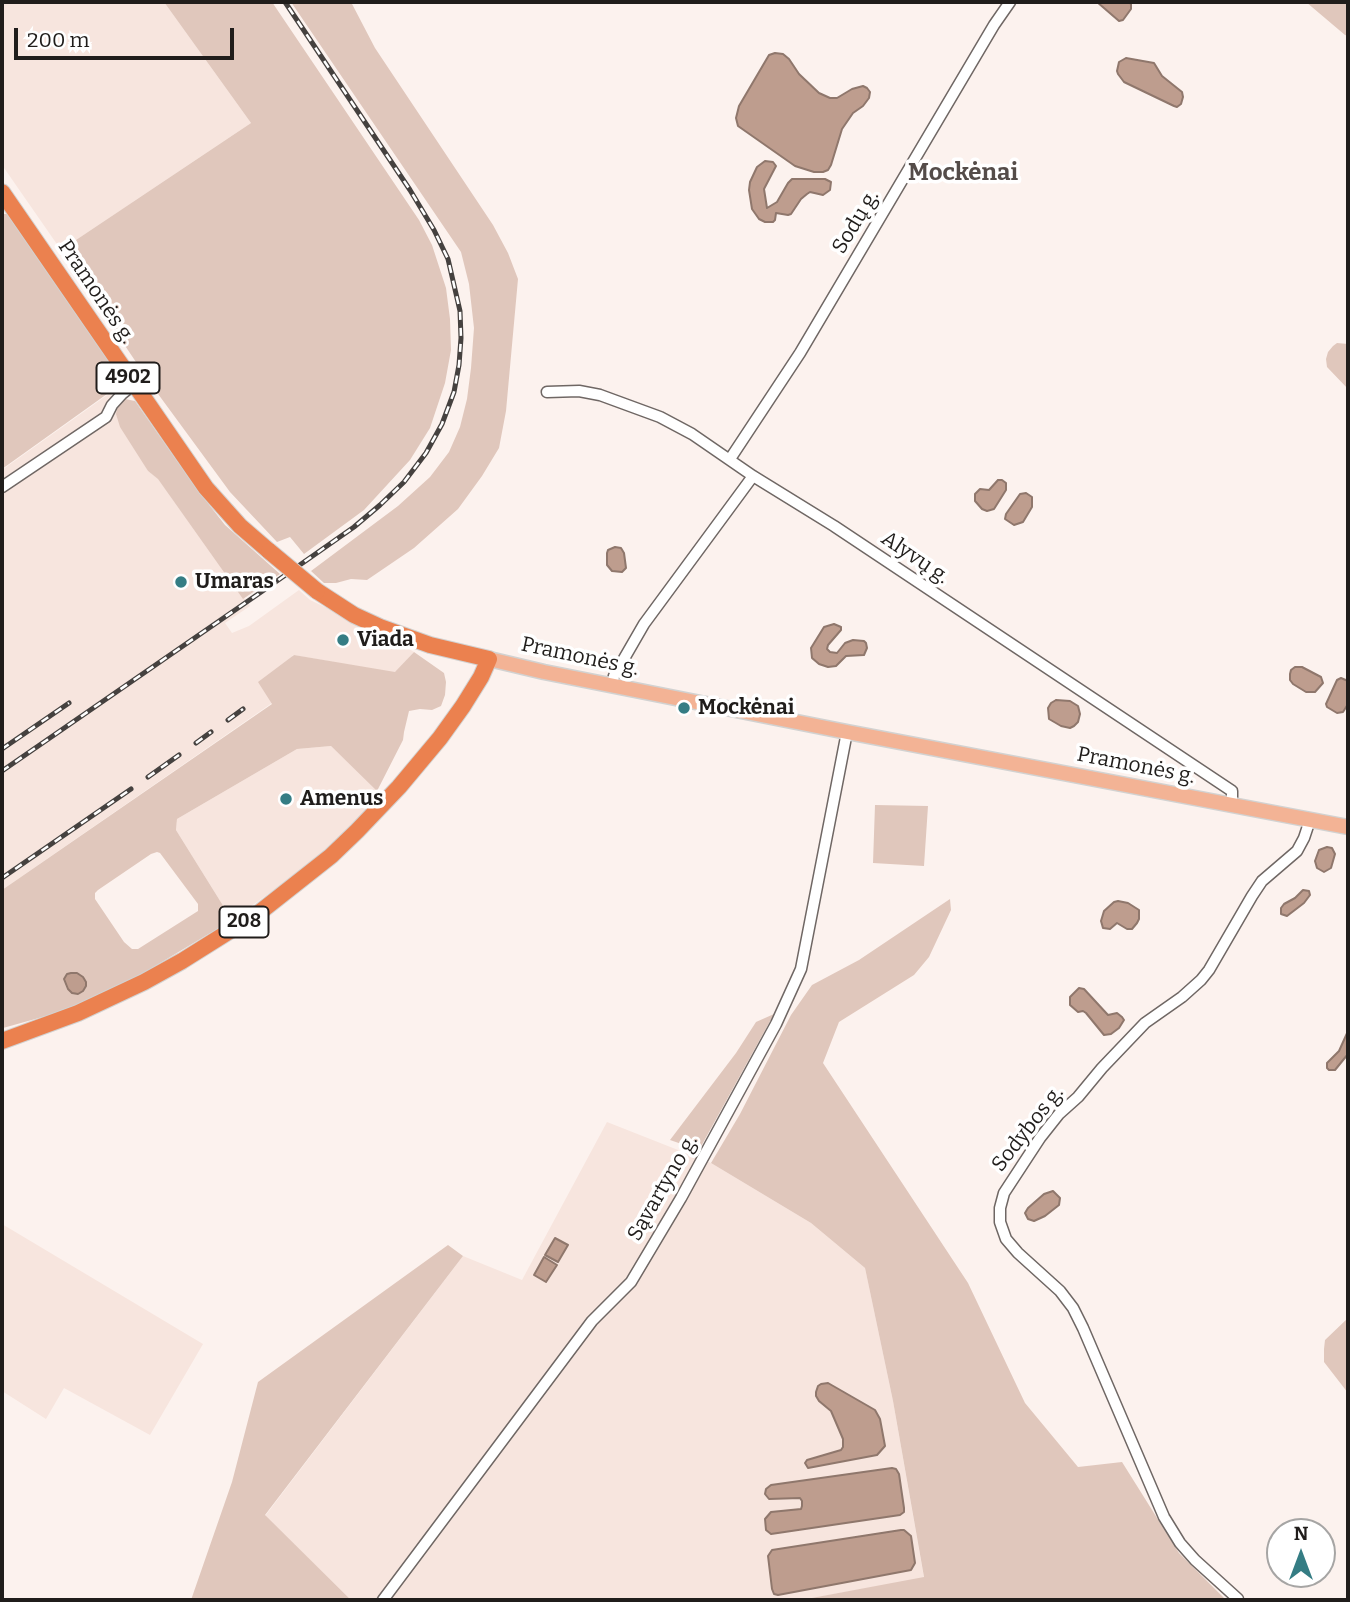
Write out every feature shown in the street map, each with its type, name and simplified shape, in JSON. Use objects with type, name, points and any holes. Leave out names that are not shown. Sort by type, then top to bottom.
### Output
[{"type":"highway","name":"Pramonės g.","points":[[2,192],[206,488],[240,526],[317,591],[354,615],[430,645],[489,659]]},
{"type":"highway","name":"208","points":[[2,1041],[78,1013],[144,982],[218,939],[293,887],[358,831],[400,787],[463,706],[489,659]]},
{"type":"main road","name":"Pramonės g.","points":[[489,659],[847,732],[1348,827]]},
{"type":"street","name":"Sodų g.","points":[[730,459],[800,354],[1010,2]]},
{"type":"street","points":[[2,487],[106,417],[121,394],[133,385]]},
{"type":"street","name":"Alyvų g.","points":[[547,392],[579,391],[600,394],[692,434],[1232,791],[1231,806]]},
{"type":"street","points":[[612,685],[614,676],[644,624],[752,476]]},
{"type":"street","name":"Sąvartyno g.","points":[[383,1600],[592,1321],[631,1282],[681,1198],[776,1024],[801,970],[847,732]]},
{"type":"street","name":"Sodybos g.","points":[[1238,1599],[1195,1560],[1169,1526],[1073,1308],[1060,1291],[1006,1239],[1000,1222],[1000,1208],[1004,1193],[1059,1114],[1078,1097],[1145,1023],[1202,980],[1262,881],[1297,851],[1310,820]]},
{"type":"shaded area","points":[[2,2],[164,2],[251,123],[61,250],[2,165]]},
{"type":"shaded area","points":[[164,2],[272,2],[419,220],[432,245],[446,288],[451,350],[445,383],[430,428],[410,460],[364,510],[304,554],[290,537],[277,542],[230,492],[150,383],[61,250],[251,123]]},
{"type":"shaded area","points":[[291,2],[351,2],[375,48],[493,225],[518,279],[506,411],[499,448],[458,509],[414,548],[367,580],[351,579],[324,583],[311,571],[398,506],[430,477],[449,452],[460,427],[471,368],[474,328],[469,284],[461,252]]},
{"type":"shaded area","points":[[1097,2],[1128,2],[1131,9],[1123,20],[1119,21]]},
{"type":"shaded area","points":[[1306,2],[1348,2],[1348,36],[1345,35]]},
{"type":"shaded area","points":[[783,54],[819,93],[830,98],[837,98],[863,86],[870,92],[863,106],[853,113],[842,129],[828,170],[814,172],[795,166],[738,126],[736,118],[739,106],[769,55]]},
{"type":"shaded area","points":[[1126,58],[1154,63],[1162,76],[1182,92],[1181,104],[1174,106],[1124,82],[1117,71],[1119,62]]},
{"type":"shaded area","points":[[765,161],[773,162],[776,166],[764,189],[767,208],[777,202],[792,179],[825,179],[831,182],[830,190],[823,195],[810,192],[801,199],[791,214],[776,213],[773,222],[765,222],[759,219],[752,209],[749,190],[757,167]]},
{"type":"shaded area","points":[[8,214],[122,380],[121,384],[2,469],[2,215]]},
{"type":"shaded area","points":[[1337,343],[1348,344],[1348,389],[1327,367],[1328,352]]},
{"type":"shaded area","points":[[110,393],[148,471],[158,478],[250,606],[225,623],[232,633],[249,626],[299,590],[310,600],[389,637],[414,652],[396,673],[293,655],[272,703],[2,890],[2,470]]},
{"type":"shaded area","points":[[125,399],[135,401],[225,525],[280,574],[243,599],[158,479],[148,471],[120,427],[116,414],[118,405]]},
{"type":"shaded area","points":[[998,480],[1006,483],[1006,490],[994,509],[982,509],[975,501],[975,494],[980,489],[989,490]]},
{"type":"shaded area","points":[[1026,493],[1032,497],[1032,507],[1023,522],[1014,525],[1005,519],[1006,514],[1020,494]]},
{"type":"shaded area","points":[[621,548],[624,553],[626,568],[622,572],[612,571],[607,565],[608,550]]},
{"type":"shaded area","points":[[834,624],[841,627],[841,630],[828,645],[830,652],[837,653],[845,643],[853,640],[864,641],[867,648],[864,655],[846,656],[836,666],[828,667],[812,658],[811,648],[824,627]]},
{"type":"shaded area","points":[[414,652],[444,673],[445,695],[441,706],[432,710],[409,711],[403,740],[377,791],[331,746],[297,749],[177,819],[176,830],[232,920],[125,984],[64,1011],[2,1027],[2,890],[272,704],[258,682],[294,655],[395,672]],"holes":[[[160,853],[198,904],[198,911],[138,949],[132,949],[124,942],[95,899],[95,893],[151,854]]]},
{"type":"shaded area","points":[[1302,667],[1321,677],[1323,683],[1315,692],[1306,692],[1290,680],[1291,670]]},
{"type":"shaded area","points":[[1341,678],[1348,681],[1348,704],[1343,712],[1337,713],[1326,704],[1337,680]]},
{"type":"shaded area","points":[[1056,700],[1070,701],[1078,706],[1080,714],[1074,726],[1061,726],[1049,719],[1048,708]]},
{"type":"shaded area","points":[[331,746],[384,795],[307,866],[232,920],[176,830],[177,819],[297,749]]},
{"type":"shaded area","points":[[875,805],[928,806],[924,866],[873,863]]},
{"type":"shaded area","points":[[1332,848],[1335,854],[1331,868],[1324,872],[1317,868],[1315,861],[1319,850]]},
{"type":"shaded area","points":[[1303,890],[1309,891],[1310,895],[1304,903],[1287,916],[1281,914],[1284,904]]},
{"type":"shaded area","points":[[950,899],[951,910],[929,957],[914,975],[839,1022],[823,1063],[968,1283],[1025,1403],[1078,1467],[1122,1462],[1179,1553],[1226,1600],[801,1600],[924,1577],[893,1401],[865,1268],[811,1223],[711,1163],[740,1114],[791,1015],[812,985],[859,960]]},
{"type":"shaded area","points":[[1118,901],[1128,903],[1139,910],[1139,919],[1132,929],[1117,923],[1110,929],[1103,928],[1101,921],[1104,911]]},
{"type":"shaded area","points":[[71,973],[77,973],[86,982],[83,991],[78,994],[68,989],[64,979]]},
{"type":"shaded area","points":[[1079,988],[1084,989],[1108,1015],[1117,1013],[1122,1017],[1124,1020],[1119,1028],[1104,1035],[1086,1013],[1078,1012],[1070,1005],[1070,997]]},
{"type":"shaded area","points":[[774,1014],[699,1150],[670,1140],[756,1022]]},
{"type":"shaded area","points":[[1348,1031],[1348,1054],[1335,1070],[1329,1070],[1327,1063],[1339,1051]]},
{"type":"shaded area","points":[[607,1122],[711,1163],[811,1223],[865,1268],[893,1401],[924,1578],[801,1600],[351,1600],[265,1516],[463,1256],[522,1280]],"holes":[[[818,1386],[878,1414],[885,1446],[883,1450],[877,1455],[807,1468],[805,1466],[812,1458],[841,1450],[843,1447],[843,1439],[831,1411],[816,1396]],[[892,1468],[900,1515],[768,1533],[771,1512],[801,1509],[802,1501],[800,1498],[766,1489],[771,1485]]]},
{"type":"shaded area","points":[[1053,1191],[1060,1198],[1059,1205],[1034,1221],[1028,1219],[1025,1213],[1028,1208],[1044,1194]]},
{"type":"shaded area","points":[[2,1224],[203,1344],[150,1435],[64,1388],[46,1419],[2,1391]]},
{"type":"shaded area","points":[[555,1238],[568,1245],[558,1262],[545,1255]]},
{"type":"shaded area","points":[[448,1245],[463,1256],[265,1515],[351,1600],[191,1600],[232,1482],[258,1382]]},
{"type":"shaded area","points":[[544,1257],[557,1265],[546,1282],[534,1275]]},
{"type":"shaded area","points":[[1348,1318],[1348,1393],[1324,1362],[1324,1349],[1325,1340]]},
{"type":"shaded area","points":[[828,1383],[875,1410],[880,1419],[885,1446],[877,1455],[808,1468],[805,1463],[807,1460],[841,1450],[843,1447],[843,1439],[831,1411],[816,1396],[818,1386]]},
{"type":"shaded area","points":[[892,1468],[899,1474],[904,1508],[900,1515],[771,1534],[766,1530],[765,1519],[771,1512],[801,1509],[802,1506],[800,1498],[769,1499],[765,1494],[771,1485]]},
{"type":"shaded area","points":[[904,1530],[911,1536],[915,1563],[911,1570],[774,1594],[768,1556],[772,1550]]},
{"type":"railway","points":[[2,771],[354,527],[404,482],[426,453],[442,424],[454,392],[459,365],[460,311],[448,259],[410,190],[285,2]]},
{"type":"railway","points":[[2,749],[69,703]]},
{"type":"railway","points":[[228,720],[243,709]]},
{"type":"railway","points":[[196,743],[211,732]]},
{"type":"railway","points":[[148,777],[179,755]]},
{"type":"railway","points":[[2,878],[131,789]]},
{"type":"place","name":"Umaras","points":[[181,582]]},
{"type":"place","name":"Viada","points":[[343,640]]},
{"type":"place","name":"Mockėnai","points":[[684,708]]},
{"type":"place","name":"Amenus","points":[[286,799]]},
{"type":"district","name":"Mockėnai","points":[[963,173]]}]
